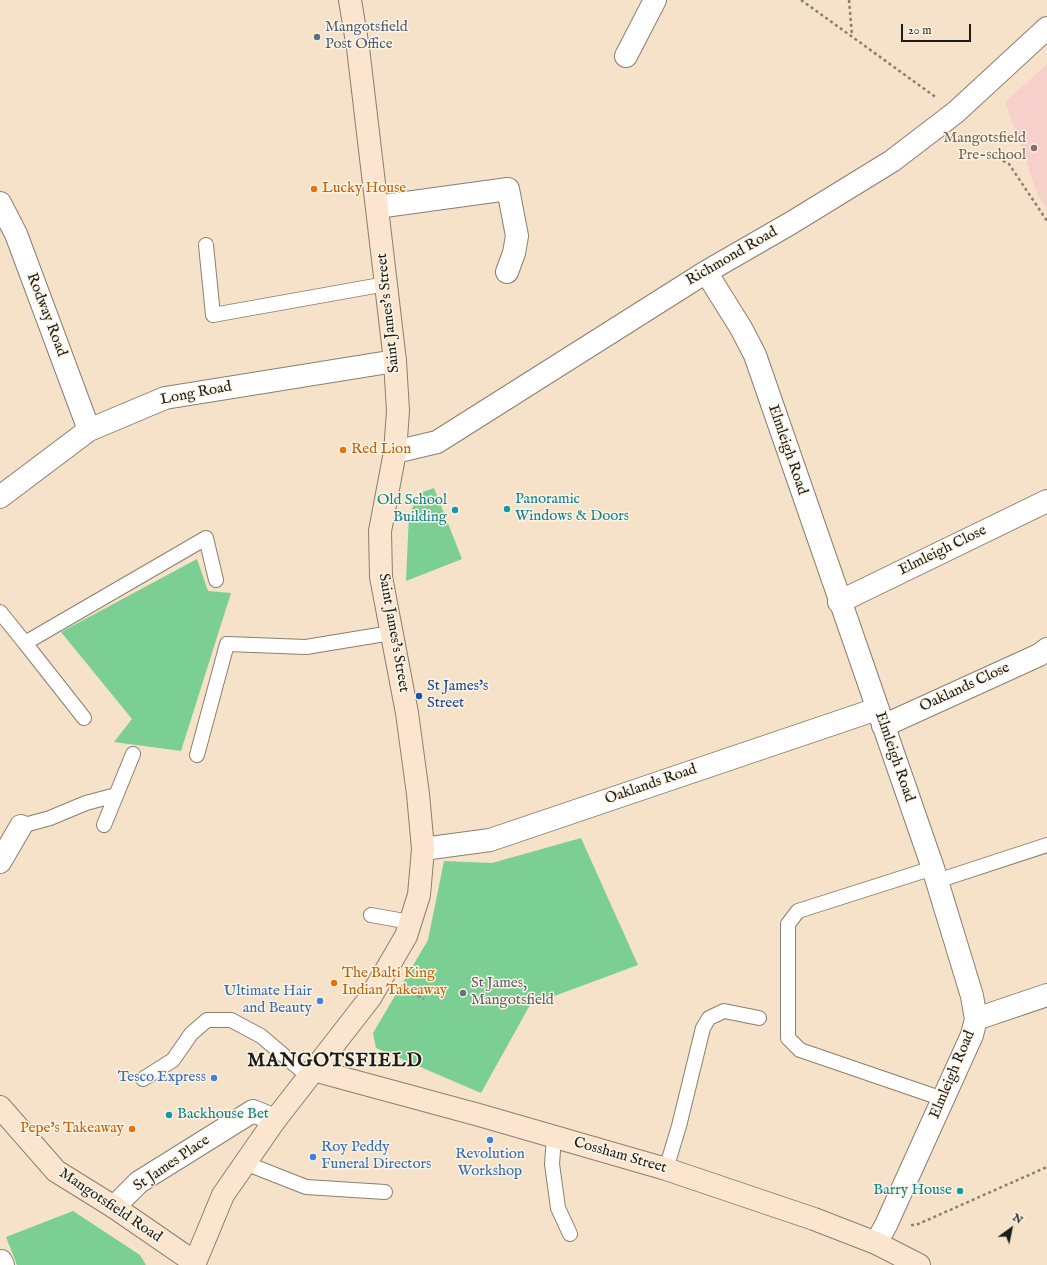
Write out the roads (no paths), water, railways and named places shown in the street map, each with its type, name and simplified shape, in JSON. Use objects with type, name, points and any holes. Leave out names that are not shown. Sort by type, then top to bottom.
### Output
[{"type":"main road","name":"Saint James's Street","points":[[194,1264],[222,1195],[310,1073],[370,998],[406,936],[419,894],[423,849],[418,794],[407,712],[380,577],[380,531],[395,452],[398,411],[395,360],[358,48],[350,0]]},
{"type":"main road","name":"Cossham Street","points":[[310,1073],[554,1137],[666,1169],[814,1219],[881,1234],[919,1265]]},
{"type":"main road","name":"Mangotsfield Road","points":[[0,1106],[56,1171],[114,1208],[194,1264]]},
{"type":"street","points":[[626,56],[655,0]]},
{"type":"street","name":"Richmond Road","points":[[395,452],[437,442],[706,272],[791,223],[892,161],[956,112],[1047,28]]},
{"type":"street","points":[[377,207],[508,189],[517,236],[514,253],[507,272]]},
{"type":"street","name":"Rodway Road","points":[[0,203],[16,234],[89,430]]},
{"type":"street","name":"Elmleigh Road","points":[[706,272],[737,321],[755,355],[935,874],[972,996],[976,1019],[972,1036],[881,1234]]},
{"type":"street","name":"Long Road","points":[[0,497],[89,430],[165,398],[395,360]]},
{"type":"street","name":"Elmleigh Close","points":[[840,602],[1047,501]]},
{"type":"street","name":"Oaklands Close","points":[[880,717],[1038,655],[1047,649]]},
{"type":"street","name":"Oaklands Road","points":[[423,849],[490,840],[880,717]]},
{"type":"street","points":[[0,862],[21,826]]},
{"type":"street","points":[[976,1019],[1047,995]]},
{"type":"street","name":"St James Place","points":[[114,1208],[139,1182],[253,1111],[275,1120]]},
{"type":"lane","points":[[206,245],[214,315],[386,284]]},
{"type":"lane","points":[[25,643],[206,538],[216,580]]},
{"type":"lane","points":[[0,612],[84,718]]},
{"type":"lane","points":[[197,754],[227,644],[306,647],[391,633]]},
{"type":"lane","points":[[104,825],[133,754]]},
{"type":"lane","points":[[21,826],[50,818],[86,803],[116,795]]},
{"type":"lane","points":[[942,1099],[800,1050],[788,1038],[788,924],[798,911],[1047,844]]},
{"type":"lane","points":[[371,914],[410,922]]},
{"type":"lane","points":[[666,1169],[681,1119],[703,1028],[709,1018],[724,1011],[759,1018]]},
{"type":"lane","points":[[143,1078],[173,1060],[191,1034],[207,1020],[231,1020],[261,1036],[310,1073]]},
{"type":"lane","points":[[554,1137],[552,1164],[558,1208],[570,1234]]},
{"type":"lane","points":[[245,1163],[306,1187],[385,1192]]},
{"type":"place","name":"Mangotsfield Post Office","points":[[317,37]]},
{"type":"place","name":"Mangotsfield Pre-school","points":[[1034,148]]},
{"type":"place","name":"Lucky House","points":[[314,189]]},
{"type":"place","name":"Red Lion","points":[[343,450]]},
{"type":"place","name":"Panoramic Windows & Doors","points":[[507,509]]},
{"type":"place","name":"Old School Building","points":[[455,510]]},
{"type":"place","name":"St James's Street","points":[[419,696]]},
{"type":"place","name":"The Balti King Indian Takeaway","points":[[334,983]]},
{"type":"place","name":"St James, Mangotsfield","points":[[463,993]]},
{"type":"place","name":"Ultimate Hair and Beauty","points":[[320,1001]]},
{"type":"place","name":"Tesco Express","points":[[214,1078]]},
{"type":"place","name":"Backhouse Bet","points":[[169,1115]]},
{"type":"place","name":"Pepe's Takeaway","points":[[132,1129]]},
{"type":"place","name":"Revolution Workshop","points":[[490,1140]]},
{"type":"place","name":"Roy Peddy Funeral Directors","points":[[313,1157]]},
{"type":"place","name":"Barry House","points":[[960,1191]]},
{"type":"district","name":"MANGOTSFIELD","points":[[335,1062]]}]
